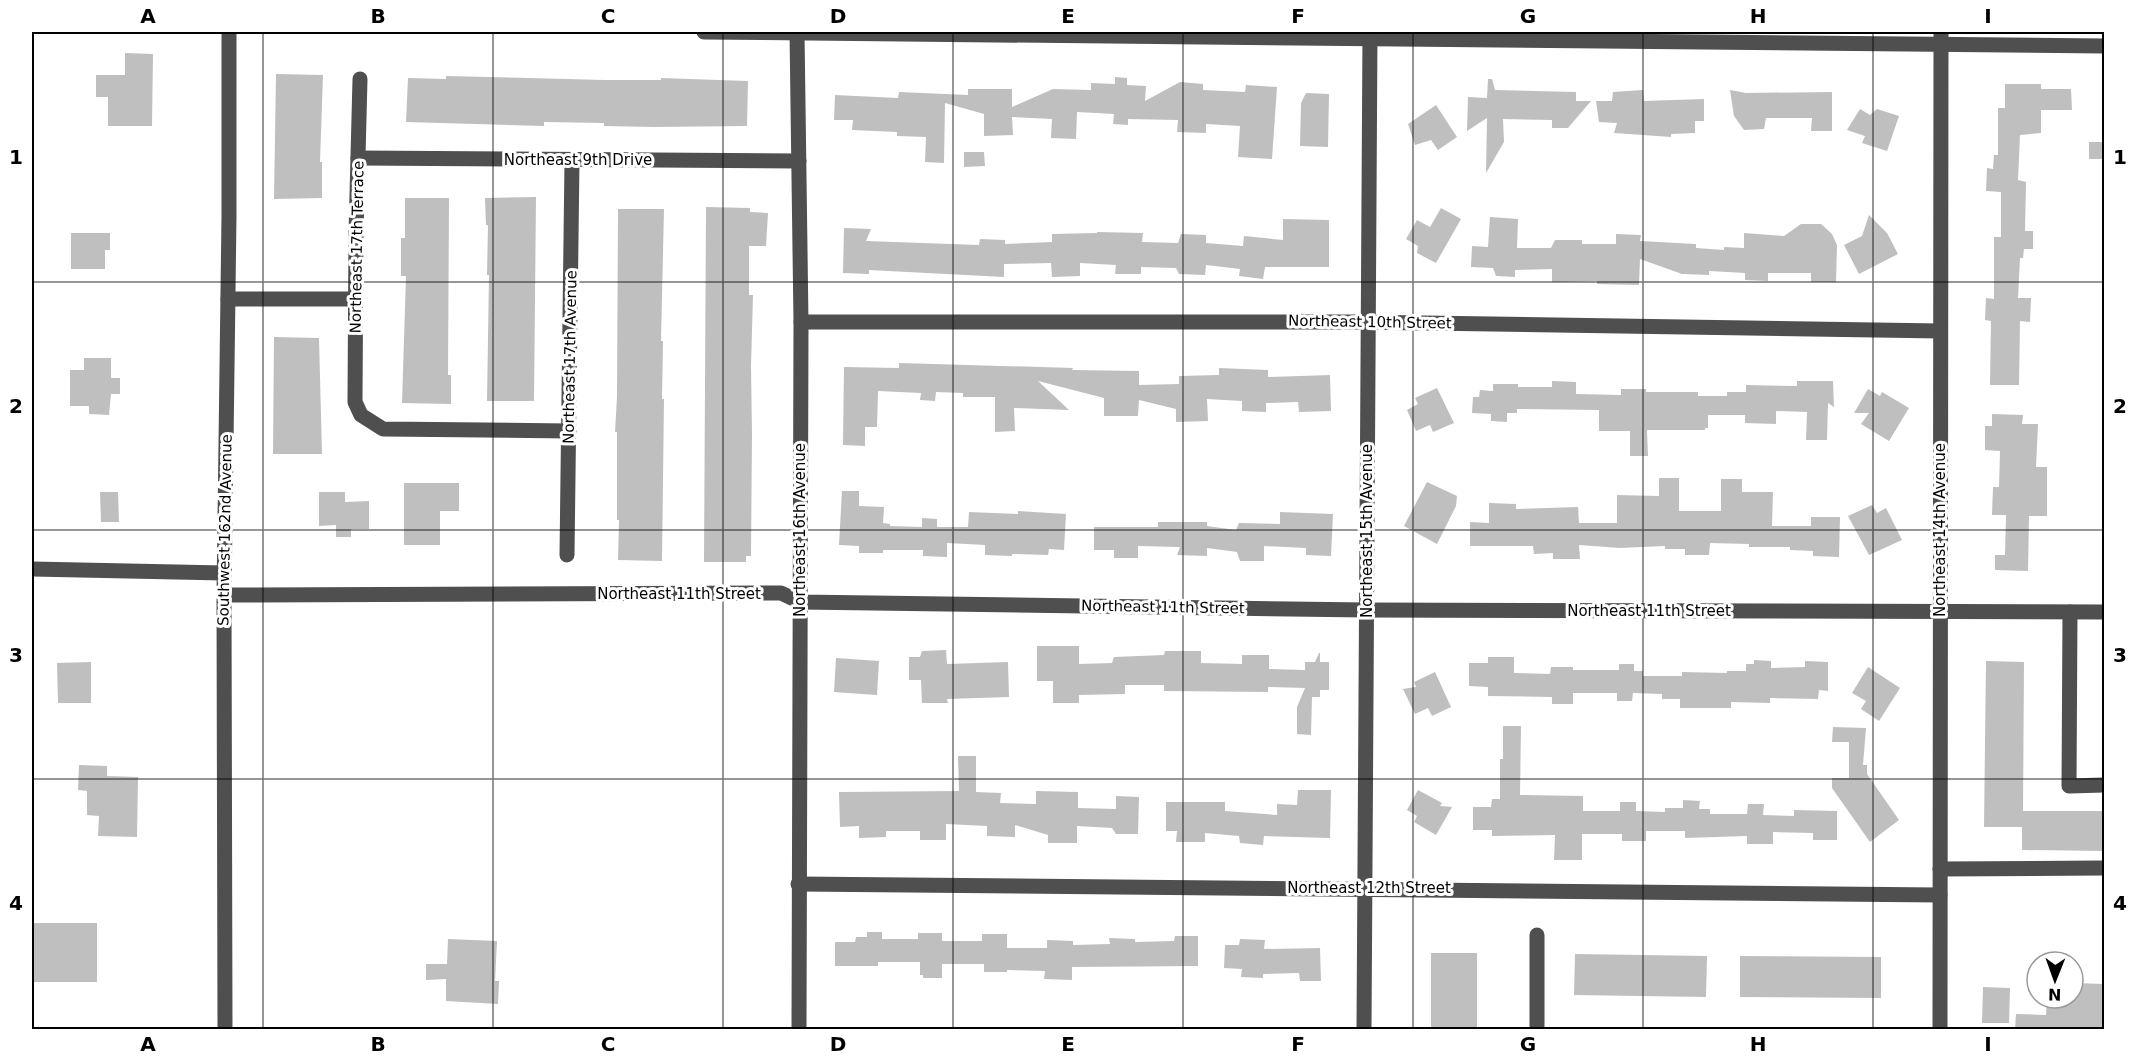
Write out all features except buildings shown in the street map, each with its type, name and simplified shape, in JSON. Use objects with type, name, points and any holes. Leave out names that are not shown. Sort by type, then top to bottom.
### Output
[{"type":"street","name":"Southwest 162nd Avenue","points":[[225,1029],[224,573],[229,32]]},
{"type":"street","points":[[704,32],[1941,38],[2104,46]]},
{"type":"street","name":"Northeast 16th Avenue","points":[[797,33],[801,322],[799,1029]]},
{"type":"street","name":"Northeast 15th Avenue","points":[[1364,1029],[1370,36]]},
{"type":"street","name":"Northeast 14th Avenue","points":[[1940,1029],[1941,38]]},
{"type":"street","name":"Northeast 17th Terrace","points":[[360,79],[355,402],[361,415],[383,429],[569,431]]},
{"type":"street","name":"Northeast 9th Drive","points":[[358,158],[799,161]]},
{"type":"street","name":"Northeast 17th Avenue","points":[[567,555],[572,160]]},
{"type":"street","points":[[228,299],[356,298]]},
{"type":"street","name":"Northeast 10th Street","points":[[801,322],[1368,322],[1940,331]]},
{"type":"street","points":[[32,569],[224,573]]},
{"type":"street","name":"Northeast 11th Street","points":[[224,596],[781,593],[800,602],[1367,610],[2104,612]]},
{"type":"street","points":[[2070,612],[2069,786],[2104,785]]},
{"type":"street","points":[[1940,869],[2104,868]]},
{"type":"street","name":"Northeast 12th Street","points":[[798,884],[1940,895]]},
{"type":"street","points":[[1537,935],[1537,1029]]}]
